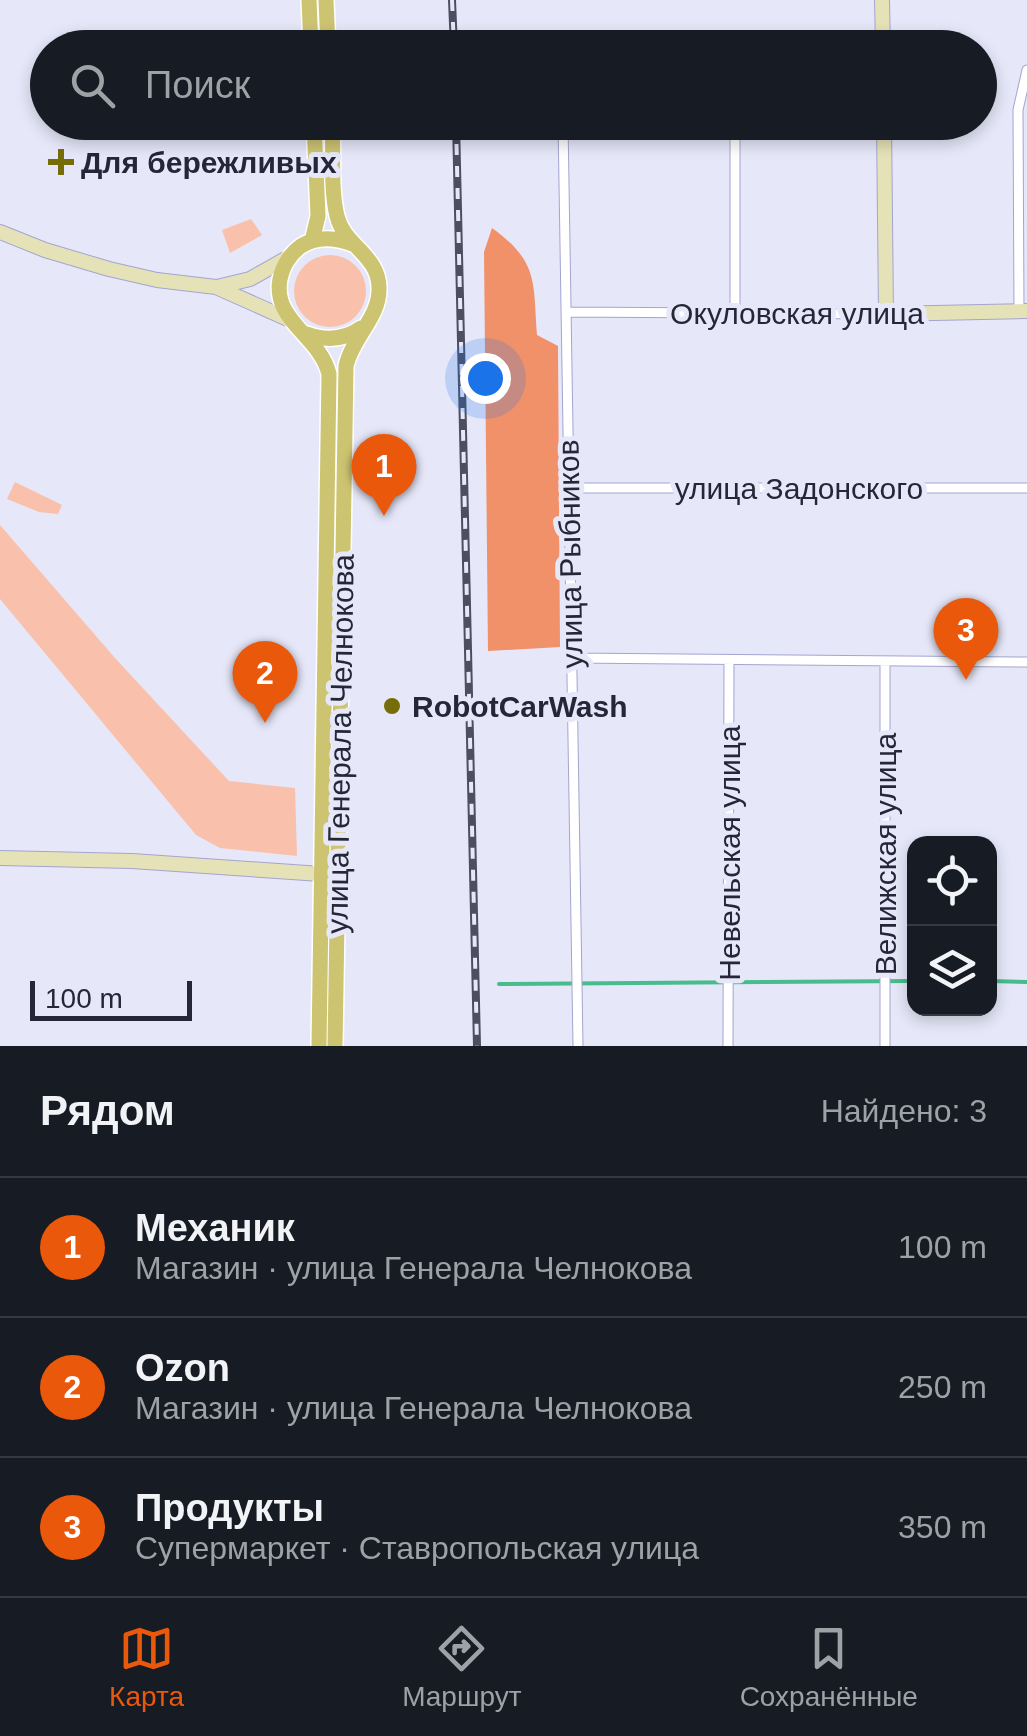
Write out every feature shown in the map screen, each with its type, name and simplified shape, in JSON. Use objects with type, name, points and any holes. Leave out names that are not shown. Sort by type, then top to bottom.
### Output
[{"type":"main road","points":[[309,0],[310,30]]},
{"type":"main road","points":[[326,0],[327,30]]},
{"type":"main road","points":[[882,0],[883,30]]},
{"type":"main road","points":[[312,241],[318,216],[315,140]]},
{"type":"main road","name":"улица Генерала Челнокова","points":[[333,140],[337,215],[355,245],[370,259],[378,279],[376,306],[346,366],[335,1046]]},
{"type":"main road","points":[[884,140],[886,314]]},
{"type":"main road","points":[[0,232],[109,270],[216,287],[290,320]]},
{"type":"main road","points":[[216,287],[250,279],[312,241],[327,238],[355,245]]},
{"type":"main road","points":[[289,257],[278,289],[281,306],[290,320]]},
{"type":"main road","name":"Окуловская улица","points":[[886,314],[1023,311]]},
{"type":"main road","name":"улица Генерала Челнокова","points":[[290,320],[322,355],[329,374],[319,1046]]},
{"type":"main road","points":[[304,332],[316,337],[342,338],[364,325]]},
{"type":"main road","points":[[0,858],[132,861],[322,874]]},
{"type":"street","points":[[1023,311],[1018,110],[1027,70]]},
{"type":"street","name":"улица Рыбников","points":[[564,140],[578,1046]]},
{"type":"street","points":[[735,140],[735,313]]},
{"type":"street","name":"Окуловская улица","points":[[566,312],[886,314]]},
{"type":"street","name":"улица Задонского","points":[[570,488],[1027,488]]},
{"type":"street","points":[[572,658],[1027,662]]},
{"type":"street","name":"Невельская улица","points":[[728,1046],[729,661]]},
{"type":"street","name":"Велижская улица","points":[[885,662],[885,1046]]},
{"type":"shaded area","points":[[251,219],[262,235],[230,253],[222,230]]},
{"type":"shaded area","points":[[492,228],[518,252],[531,274],[537,335],[558,346],[560,647],[488,651],[484,252]]},
{"type":"shaded area","points":[[330,255],[355,266],[366,291],[355,316],[330,327],[305,316],[294,291],[305,266]]},
{"type":"shaded area","points":[[15,482],[62,505],[58,514],[39,512],[7,499]]},
{"type":"shaded area","points":[[0,525],[229,781],[295,788],[297,856],[220,848],[196,835],[0,599]]},
{"type":"waterway","points":[[499,984],[907,981]]},
{"type":"waterway","points":[[997,981],[1027,982]]},
{"type":"railway","points":[[452,0],[453,30]]},
{"type":"railway","points":[[456,140],[477,1046]]},
{"type":"place","name":"Для бережливых","points":[[61,162]]},
{"type":"place","name":"Механик","points":[[384,516]]},
{"type":"place","name":"Продукты","points":[[966,680]]},
{"type":"place","name":"RobotCarWash","points":[[392,706]]},
{"type":"place","name":"Ozon","points":[[265,723]]}]
